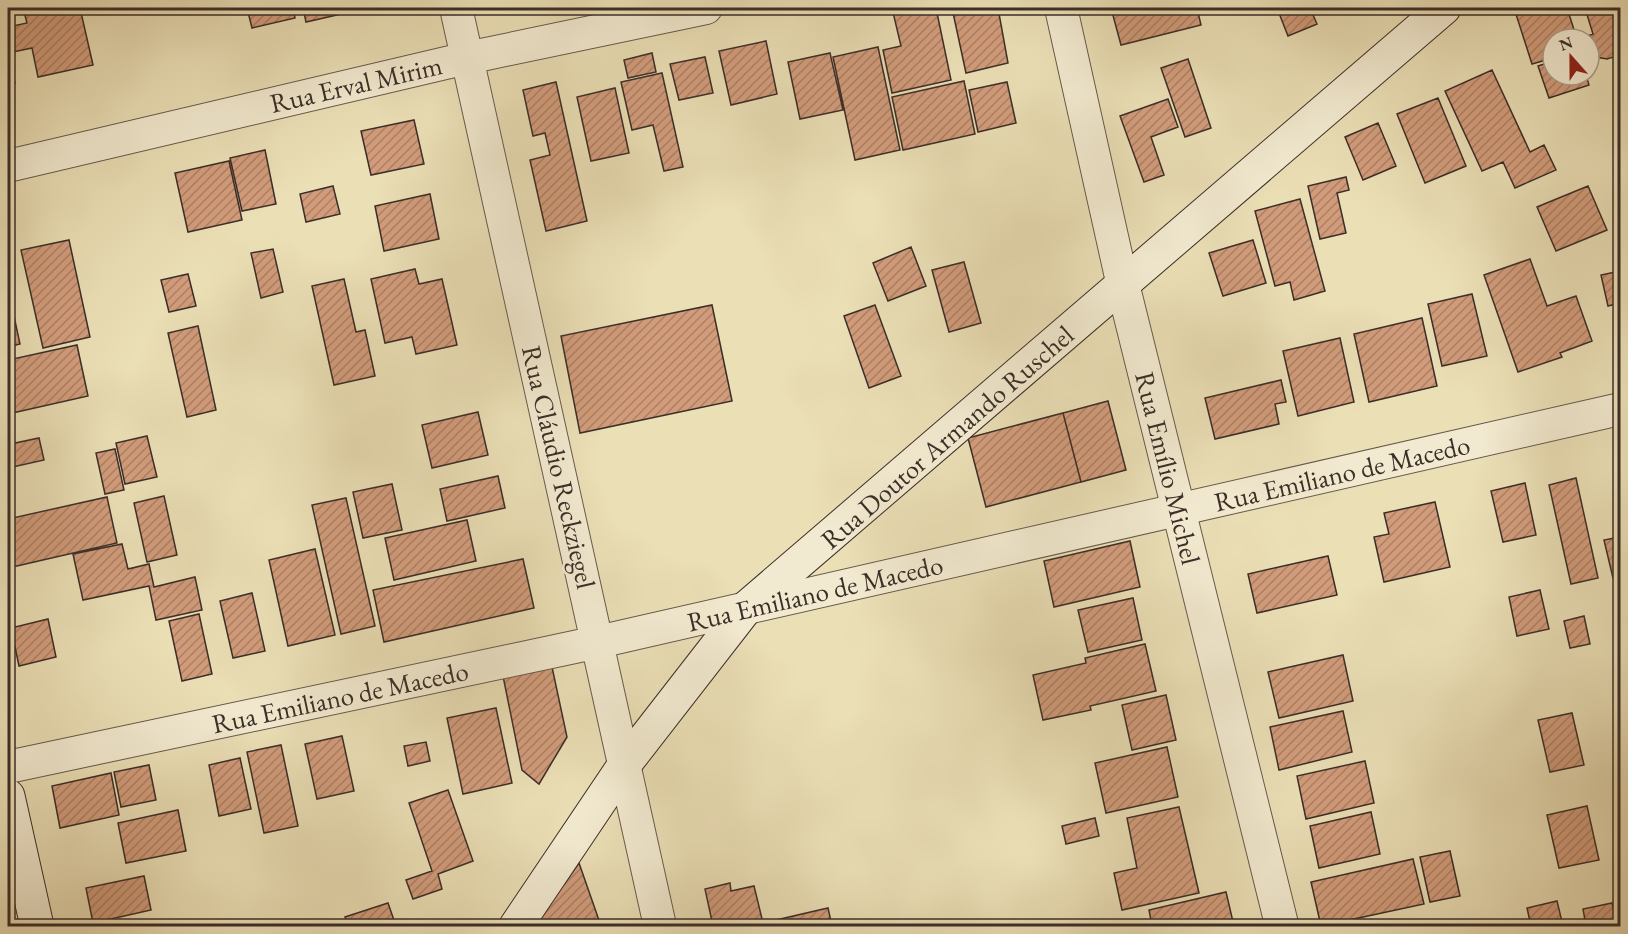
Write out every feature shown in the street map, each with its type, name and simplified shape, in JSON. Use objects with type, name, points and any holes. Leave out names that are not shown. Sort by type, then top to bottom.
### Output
[{"type":"main road","name":"Rua Doutor Armando Ruschel","points":[[516,927],[625,764],[747,608],[1444,8]]},
{"type":"main road","name":"Rua Emílio Michel","points":[[1123,286],[1282,927]]},
{"type":"main road","points":[[8,796],[36,927]]},
{"type":"street","name":"Rua Cláudio Reckziegel","points":[[456,8],[660,927]]},
{"type":"street","name":"Rua Erval Mirim","points":[[8,166],[467,58],[706,8]]},
{"type":"street","name":"Rua Emílio Michel","points":[[1061,8],[1123,286]]},
{"type":"street","name":"Rua Emiliano de Macedo","points":[[8,767],[598,642],[1620,409]]},
{"type":"building","points":[[23,8],[80,8],[93,65],[38,77],[32,48],[8,53],[8,27],[27,23]]},
{"type":"building","points":[[247,8],[293,8],[295,18],[252,28]]},
{"type":"building","points":[[303,8],[345,8],[346,13],[306,22]]},
{"type":"building","points":[[892,8],[936,8],[951,80],[892,93],[883,50],[901,46]]},
{"type":"building","points":[[952,8],[998,8],[1008,63],[966,73]]},
{"type":"building","points":[[1111,8],[1197,8],[1201,25],[1121,45]]},
{"type":"building","points":[[1277,8],[1310,8],[1317,24],[1288,36]]},
{"type":"building","points":[[1514,8],[1567,8],[1573,27],[1541,27],[1541,61],[1532,64]]},
{"type":"building","points":[[1585,8],[1620,8],[1620,55],[1607,59],[1601,58],[1601,27],[1591,27]]},
{"type":"building","points":[[766,41],[777,94],[731,105],[719,51]]},
{"type":"building","points":[[878,47],[900,150],[855,160],[833,57]]},
{"type":"building","points":[[8,53],[15,83],[8,84]]},
{"type":"building","points":[[652,53],[656,72],[628,78],[624,60]]},
{"type":"building","points":[[830,53],[843,110],[800,119],[788,62]]},
{"type":"building","points":[[705,57],[713,93],[679,100],[670,64]]},
{"type":"building","points":[[1188,59],[1211,128],[1185,137],[1161,68]]},
{"type":"building","points":[[1492,70],[1530,152],[1544,145],[1556,170],[1515,188],[1503,162],[1482,171],[1445,91]]},
{"type":"building","points":[[662,73],[683,167],[664,171],[653,125],[632,130],[621,82]]},
{"type":"building","points":[[964,81],[975,134],[903,150],[892,97]]},
{"type":"building","points":[[556,82],[587,221],[546,231],[530,160],[550,155],[545,133],[533,136],[523,90]]},
{"type":"building","points":[[1007,82],[1016,123],[978,132],[969,90]]},
{"type":"building","points":[[1545,87],[1583,87],[1549,98]]},
{"type":"building","points":[[615,88],[629,153],[591,161],[577,97]]},
{"type":"building","points":[[1438,98],[1466,166],[1425,183],[1397,114]]},
{"type":"building","points":[[1168,99],[1178,127],[1151,137],[1164,175],[1144,182],[1120,116]]},
{"type":"building","points":[[414,120],[424,164],[371,175],[361,131]]},
{"type":"building","points":[[1378,123],[1396,166],[1363,180],[1345,137]]},
{"type":"building","points":[[265,150],[276,204],[242,211],[230,158]]},
{"type":"building","points":[[229,161],[242,220],[188,232],[175,173]]},
{"type":"building","points":[[1346,177],[1349,190],[1337,193],[1346,233],[1320,239],[1308,186]]},
{"type":"building","points":[[333,186],[340,214],[306,222],[300,194]]},
{"type":"building","points":[[1588,186],[1607,230],[1556,251],[1537,207]]},
{"type":"building","points":[[430,194],[439,239],[384,251],[375,206]]},
{"type":"building","points":[[1300,199],[1325,291],[1294,300],[1290,282],[1275,286],[1255,211]]},
{"type":"building","points":[[69,240],[90,337],[43,348],[21,250]]},
{"type":"building","points":[[1253,240],[1266,283],[1223,296],[1209,253]]},
{"type":"building","points":[[911,247],[926,286],[888,301],[873,263]]},
{"type":"building","points":[[273,249],[283,292],[261,298],[251,253]]},
{"type":"building","points":[[1530,259],[1547,306],[1576,296],[1592,341],[1560,353],[1562,357],[1518,372],[1484,275]]},
{"type":"building","points":[[964,262],[981,323],[949,332],[932,270]]},
{"type":"building","points":[[415,269],[419,284],[442,279],[457,345],[416,354],[412,337],[385,343],[371,279]]},
{"type":"building","points":[[1620,271],[1620,303],[1608,306],[1601,275]]},
{"type":"building","points":[[188,274],[196,306],[169,312],[161,280]]},
{"type":"building","points":[[344,279],[356,332],[365,330],[375,376],[334,385],[312,286]]},
{"type":"building","points":[[1472,294],[1487,356],[1442,366],[1428,304]]},
{"type":"building","points":[[712,305],[732,401],[580,433],[561,336]]},
{"type":"building","points":[[875,305],[901,376],[869,388],[844,316]]},
{"type":"building","points":[[1620,306],[1620,339],[1614,308]]},
{"type":"building","points":[[12,307],[20,344],[8,347],[8,308]]},
{"type":"building","points":[[1422,318],[1437,386],[1369,402],[1354,334]]},
{"type":"building","points":[[198,326],[216,410],[187,417],[168,333]]},
{"type":"building","points":[[1340,338],[1354,402],[1298,416],[1283,351]]},
{"type":"building","points":[[77,345],[88,396],[8,414],[8,360]]},
{"type":"building","points":[[1281,380],[1286,402],[1275,404],[1279,424],[1215,439],[1205,398]]},
{"type":"building","points":[[1108,401],[1126,470],[1081,482],[1063,413]]},
{"type":"building","points":[[478,412],[488,455],[432,468],[422,425]]},
{"type":"building","points":[[1063,413],[1081,482],[986,507],[968,438]]},
{"type":"building","points":[[8,418],[15,443],[39,438],[44,460],[8,468]]},
{"type":"building","points":[[147,436],[157,477],[125,484],[116,443]]},
{"type":"building","points":[[115,449],[124,490],[105,494],[96,453]]},
{"type":"building","points":[[498,476],[505,508],[447,521],[440,489]]},
{"type":"building","points":[[1576,478],[1598,578],[1571,584],[1549,485]]},
{"type":"building","points":[[1525,483],[1536,535],[1503,542],[1491,491]]},
{"type":"building","points":[[392,484],[402,530],[363,538],[353,492]]},
{"type":"building","points":[[164,496],[177,555],[147,562],[134,503]]},
{"type":"building","points":[[107,497],[117,543],[8,568],[8,519]]},
{"type":"building","points":[[346,498],[375,626],[341,634],[312,505]]},
{"type":"building","points":[[1435,502],[1450,567],[1384,582],[1374,537],[1389,534],[1384,513]]},
{"type":"building","points":[[467,520],[476,561],[394,580],[385,538]]},
{"type":"building","points":[[1620,537],[1620,576],[1613,578],[1604,540]]},
{"type":"building","points":[[1130,541],[1140,587],[1054,607],[1044,561]]},
{"type":"building","points":[[122,544],[128,569],[149,564],[154,587],[195,577],[202,610],[156,620],[149,586],[83,600],[73,554]]},
{"type":"building","points":[[315,549],[335,635],[288,646],[269,560]]},
{"type":"building","points":[[1328,556],[1337,595],[1257,613],[1248,574]]},
{"type":"building","points":[[523,559],[534,608],[384,642],[373,590]]},
{"type":"building","points":[[1540,590],[1549,629],[1517,636],[1509,597]]},
{"type":"building","points":[[252,593],[265,651],[233,658],[220,601]]},
{"type":"building","points":[[1133,598],[1142,640],[1088,652],[1078,610]]},
{"type":"building","points":[[199,614],[212,674],[182,681],[169,621]]},
{"type":"building","points":[[1584,616],[1590,644],[1570,648],[1564,621]]},
{"type":"building","points":[[48,619],[56,657],[19,666],[11,628]]},
{"type":"building","points":[[1145,644],[1156,691],[1090,706],[1091,710],[1043,720],[1033,675],[1086,663],[1085,658]]},
{"type":"building","points":[[1343,655],[1353,701],[1279,718],[1268,672]]},
{"type":"building","points":[[552,667],[567,737],[539,784],[522,770],[503,676]]},
{"type":"building","points":[[1166,695],[1176,740],[1132,750],[1122,705]]},
{"type":"building","points":[[496,708],[512,783],[463,794],[447,718]]},
{"type":"building","points":[[1343,711],[1352,752],[1279,770],[1270,727]]},
{"type":"building","points":[[1572,713],[1584,765],[1550,772],[1538,720]]},
{"type":"building","points":[[342,736],[354,791],[317,799],[305,744]]},
{"type":"building","points":[[426,742],[430,761],[408,766],[404,746]]},
{"type":"building","points":[[281,745],[298,826],[264,833],[247,752]]},
{"type":"building","points":[[1167,747],[1178,797],[1106,813],[1095,763]]},
{"type":"building","points":[[240,758],[251,809],[219,816],[209,765]]},
{"type":"building","points":[[1365,761],[1374,803],[1306,819],[1297,776]]},
{"type":"building","points":[[149,765],[156,800],[121,807],[114,772]]},
{"type":"building","points":[[111,773],[119,815],[60,828],[52,786]]},
{"type":"building","points":[[448,790],[473,861],[438,874],[442,889],[413,899],[406,880],[432,871],[409,803]]},
{"type":"building","points":[[1587,806],[1599,860],[1559,868],[1547,815]]},
{"type":"building","points":[[1179,807],[1199,893],[1122,910],[1114,873],[1137,868],[1127,818]]},
{"type":"building","points":[[178,810],[186,851],[126,863],[118,823]]},
{"type":"building","points":[[1371,812],[1380,854],[1319,868],[1310,826]]},
{"type":"building","points":[[1095,818],[1099,836],[1066,844],[1062,826]]},
{"type":"building","points":[[1450,851],[1460,896],[1430,902],[1420,857]]},
{"type":"building","points":[[1413,859],[1424,904],[1321,926],[1311,882]]},
{"type":"building","points":[[579,863],[601,926],[534,926]]},
{"type":"building","points":[[144,876],[151,910],[93,923],[86,888]]},
{"type":"building","points":[[730,883],[731,891],[754,886],[763,923],[828,908],[832,926],[713,926],[705,889]]},
{"type":"building","points":[[1226,892],[1234,926],[1152,926],[1149,910]]},
{"type":"building","points":[[1557,901],[1563,926],[1531,926],[1527,908]]},
{"type":"building","points":[[388,903],[396,926],[349,926],[345,917]]},
{"type":"building","points":[[1612,903],[1617,926],[1586,926],[1583,909]]}]
